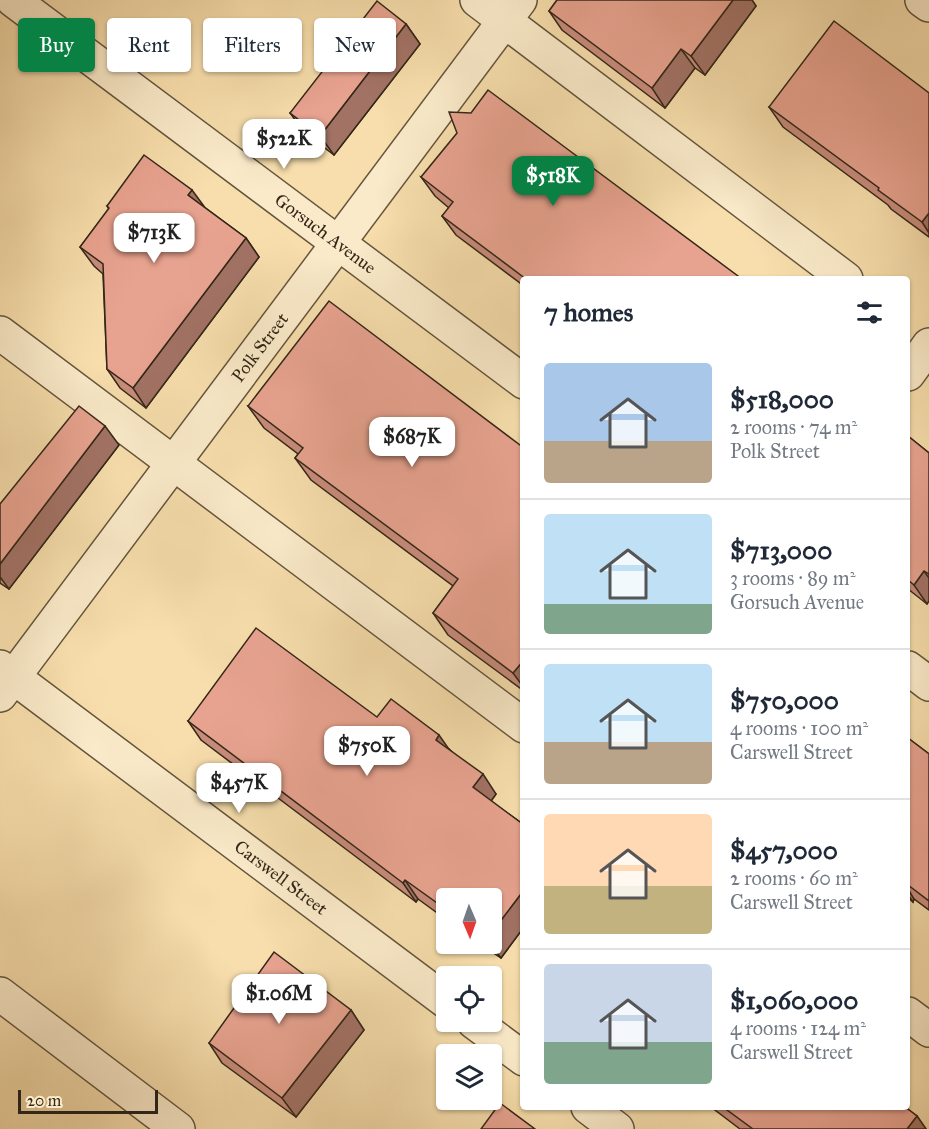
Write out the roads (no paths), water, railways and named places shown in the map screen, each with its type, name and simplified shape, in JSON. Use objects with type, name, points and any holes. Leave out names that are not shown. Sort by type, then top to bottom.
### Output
[{"type":"street","name":"Gorsuch Avenue","points":[[13,0],[520,379]]},
{"type":"street","points":[[477,0],[512,10],[842,276]]},
{"type":"street","points":[[922,0],[929,5]]},
{"type":"street","name":"Polk Street","points":[[5,680],[173,463],[512,10]]},
{"type":"street","points":[[910,328],[929,343],[910,371]]},
{"type":"street","points":[[0,333],[520,723]]},
{"type":"street","points":[[910,670],[929,684]]},
{"type":"street","name":"Carswell Street","points":[[5,680],[436,994]]},
{"type":"street","points":[[0,994],[178,1129]]},
{"type":"street","points":[[910,1016],[929,1030]]},
{"type":"street","points":[[488,1032],[520,1056]]},
{"type":"street","points":[[592,1110],[617,1129]]}]
